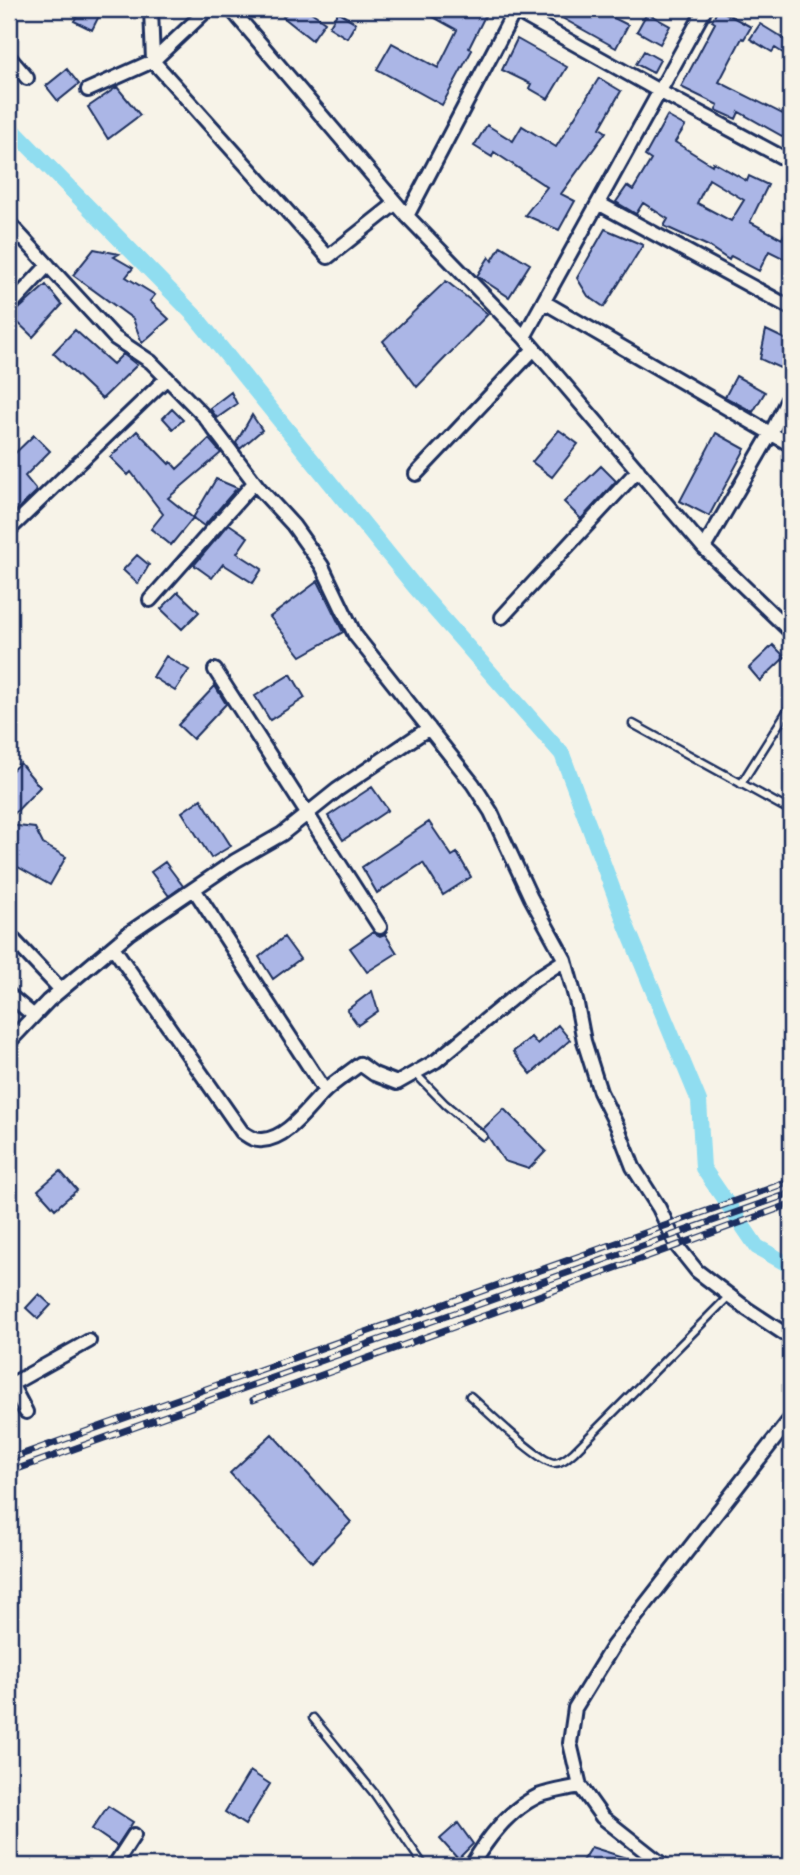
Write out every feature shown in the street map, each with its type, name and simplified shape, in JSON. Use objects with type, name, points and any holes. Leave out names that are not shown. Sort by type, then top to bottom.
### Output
[{"type":"street","points":[[151,9],[153,61],[328,257],[396,203]]},
{"type":"street","points":[[88,90],[153,61],[208,9]]},
{"type":"street","points":[[231,9],[407,216],[524,337],[704,548],[791,632]]},
{"type":"street","points":[[407,216],[514,9],[659,92],[791,162]]},
{"type":"street","points":[[524,337],[705,9]]},
{"type":"street","points":[[9,57],[27,78]]},
{"type":"street","points":[[598,203],[791,308]]},
{"type":"street","points":[[9,223],[115,338],[151,362],[204,416],[254,483],[293,525],[322,566],[355,635],[472,783],[491,812],[531,898],[565,960],[588,1056],[600,1092],[633,1167],[659,1209],[677,1246],[697,1272],[791,1338]]},
{"type":"street","points":[[9,307],[48,265]]},
{"type":"street","points":[[544,302],[791,445]]},
{"type":"street","points":[[416,474],[534,349]]},
{"type":"street","points":[[9,530],[167,378]]},
{"type":"street","points":[[704,548],[771,433],[791,393]]},
{"type":"street","points":[[502,617],[638,470]]},
{"type":"street","points":[[150,600],[254,483]]},
{"type":"street","points":[[215,670],[380,927]]},
{"type":"street","points":[[9,1042],[61,990],[113,947],[235,861],[282,834],[387,755],[429,728]]},
{"type":"street","points":[[194,889],[325,1091]]},
{"type":"street","points":[[9,935],[61,990]]},
{"type":"street","points":[[113,947],[242,1132],[253,1139],[261,1140],[278,1136],[313,1106],[325,1091],[360,1064],[374,1074],[397,1083],[415,1073],[447,1052],[534,980],[565,960]]},
{"type":"street","points":[[9,995],[34,1016]]},
{"type":"street","points":[[26,1412],[10,1382],[89,1341]]},
{"type":"street","points":[[664,1866],[602,1817],[580,1786],[570,1743],[575,1708],[613,1646],[791,1418]]},
{"type":"street","points":[[471,1866],[497,1829],[520,1805],[540,1795],[580,1786]]},
{"type":"street","points":[[114,1866],[134,1835]]},
{"type":"lane","points":[[741,784],[791,705]]},
{"type":"lane","points":[[633,724],[791,811]]},
{"type":"lane","points":[[415,1073],[445,1104],[483,1136]]},
{"type":"lane","points":[[470,1396],[536,1454],[554,1463],[562,1461],[730,1295]]},
{"type":"lane","points":[[313,1718],[374,1793],[424,1866]]},
{"type":"building","points":[[81,9],[101,12],[92,30],[74,21]]},
{"type":"building","points":[[292,9],[307,9],[325,22],[312,40],[283,17]]},
{"type":"building","points":[[419,9],[476,9],[486,14],[469,48],[472,50],[442,105],[377,69],[392,43],[438,68],[457,30]]},
{"type":"building","points":[[546,9],[596,9],[628,25],[616,48]]},
{"type":"building","points":[[718,9],[751,27],[744,39],[742,38],[719,82],[791,118],[791,141],[739,112],[736,119],[716,110],[718,105],[681,87],[715,23],[712,21]]},
{"type":"building","points":[[338,12],[356,23],[347,38],[329,27]]},
{"type":"building","points":[[647,13],[670,26],[660,44],[637,31]]},
{"type":"building","points":[[760,24],[791,43],[791,58],[775,48],[772,52],[750,39]]},
{"type":"building","points":[[517,39],[567,67],[548,99],[529,88],[531,84],[502,70]]},
{"type":"building","points":[[644,51],[660,60],[653,73],[636,64]]},
{"type":"building","points":[[67,69],[79,84],[58,101],[46,86]]},
{"type":"building","points":[[599,78],[621,91],[600,128],[606,132],[561,194],[575,201],[559,230],[525,215],[547,187],[494,152],[492,157],[474,146],[487,125],[513,141],[522,126],[556,147]]},
{"type":"building","points":[[117,87],[140,115],[108,139],[88,107]]},
{"type":"building","points":[[667,116],[685,126],[675,142],[712,165],[713,162],[747,181],[749,176],[768,185],[750,222],[782,239],[791,220],[791,262],[769,251],[759,271],[731,256],[729,260],[708,246],[664,226],[668,219],[643,203],[636,214],[616,202],[627,186],[633,190],[651,160],[645,156]],"holes":[[[709,179],[744,200],[731,221],[697,203]]]},
{"type":"building","points":[[605,229],[643,245],[604,307],[588,296],[577,278]]},
{"type":"building","points":[[501,246],[530,264],[509,297],[477,276],[489,257],[492,261]]},
{"type":"building","points":[[94,249],[119,254],[114,257],[133,268],[126,277],[155,295],[150,301],[169,319],[142,343],[133,319],[73,275]]},
{"type":"building","points":[[446,281],[488,314],[417,387],[383,341]]},
{"type":"building","points":[[46,285],[62,305],[33,337],[11,316]]},
{"type":"building","points":[[75,330],[113,364],[123,354],[137,365],[102,399],[53,353]]},
{"type":"building","points":[[766,330],[791,342],[791,352],[780,368],[760,359]]},
{"type":"building","points":[[736,376],[765,392],[753,412],[725,397]]},
{"type":"building","points":[[231,392],[237,404],[217,418],[210,408]]},
{"type":"building","points":[[172,409],[183,420],[173,429],[163,418]]},
{"type":"building","points":[[252,415],[262,430],[240,449],[236,443]]},
{"type":"building","points":[[559,430],[578,444],[552,477],[532,462]]},
{"type":"building","points":[[137,431],[177,469],[209,439],[221,453],[168,498],[193,518],[171,545],[151,529],[163,514],[131,472],[128,475],[110,457]]},
{"type":"building","points":[[716,433],[745,449],[709,516],[680,501]]},
{"type":"building","points":[[34,435],[50,451],[25,476],[37,491],[9,518],[9,459]]},
{"type":"building","points":[[601,466],[616,481],[581,519],[564,502]]},
{"type":"building","points":[[216,479],[237,488],[204,526],[193,518]]},
{"type":"building","points":[[229,524],[248,537],[237,553],[262,569],[253,583],[223,564],[212,578],[194,565]]},
{"type":"building","points":[[137,555],[149,565],[138,584],[123,570]]},
{"type":"building","points":[[318,581],[343,632],[301,656],[270,617]]},
{"type":"building","points":[[178,592],[199,612],[182,629],[161,609]]},
{"type":"building","points":[[773,645],[785,657],[760,681],[749,668]]},
{"type":"building","points":[[166,656],[189,670],[175,691],[153,677]]},
{"type":"building","points":[[291,674],[305,698],[270,720],[255,696]]},
{"type":"building","points":[[215,686],[226,704],[193,739],[178,725]]},
{"type":"building","points":[[20,763],[40,787],[9,819],[9,773]]},
{"type":"building","points":[[372,787],[388,810],[343,840],[328,816]]},
{"type":"building","points":[[201,799],[231,846],[211,858],[182,812]]},
{"type":"building","points":[[429,822],[452,856],[457,853],[471,877],[443,895],[423,863],[377,893],[362,867]]},
{"type":"building","points":[[9,825],[35,828],[43,844],[66,857],[50,885],[9,862]]},
{"type":"building","points":[[165,862],[183,886],[169,896],[151,872]]},
{"type":"building","points":[[373,932],[380,936],[385,934],[397,953],[367,972],[350,948]]},
{"type":"building","points":[[284,937],[300,959],[273,979],[259,957]]},
{"type":"building","points":[[372,991],[378,1011],[358,1025],[347,1010]]},
{"type":"building","points":[[558,1025],[570,1040],[531,1074],[513,1052],[531,1037],[537,1044]]},
{"type":"building","points":[[504,1109],[546,1151],[529,1169],[504,1161],[483,1129]]},
{"type":"building","points":[[60,1171],[77,1190],[55,1209],[38,1190]]},
{"type":"building","points":[[39,1294],[51,1305],[38,1319],[26,1308]]},
{"type":"building","points":[[272,1434],[351,1522],[312,1562],[230,1473]]},
{"type":"building","points":[[250,1771],[270,1784],[245,1825],[225,1812]]},
{"type":"building","points":[[108,1806],[133,1822],[117,1846],[92,1829]]},
{"type":"building","points":[[458,1823],[473,1844],[458,1859],[440,1839]]},
{"type":"building","points":[[591,1847],[642,1863],[642,1866],[579,1866]]},
{"type":"waterway","points":[[9,126],[195,316],[415,587],[562,754],[626,925],[699,1101],[703,1168],[757,1247],[791,1266]]},
{"type":"railway","points":[[9,1459],[791,1181]]},
{"type":"railway","points":[[9,1472],[791,1193]]},
{"type":"railway","points":[[253,1400],[791,1204]]}]
